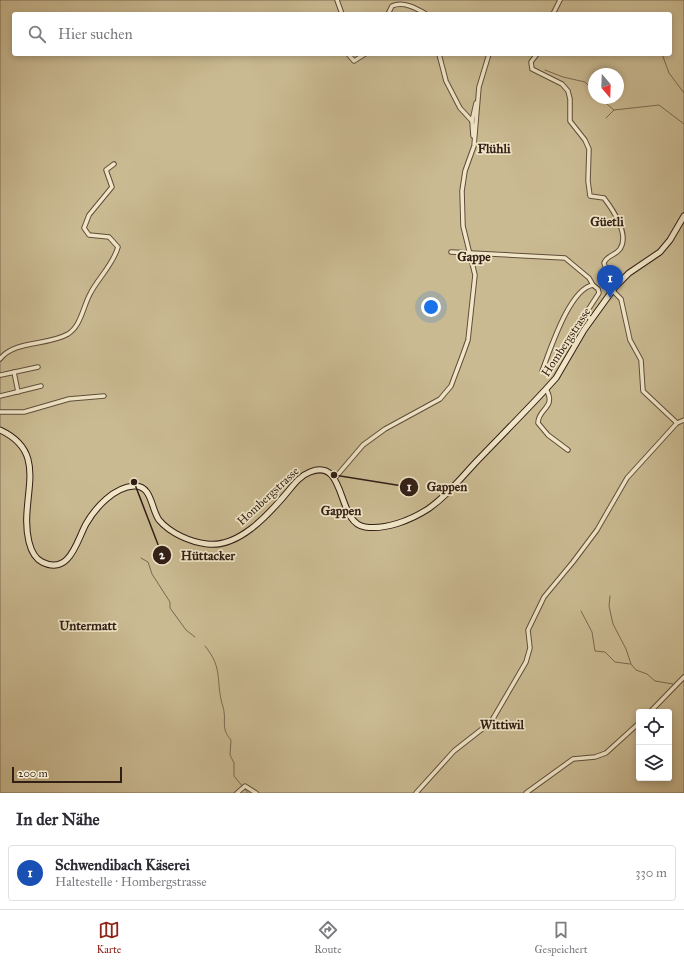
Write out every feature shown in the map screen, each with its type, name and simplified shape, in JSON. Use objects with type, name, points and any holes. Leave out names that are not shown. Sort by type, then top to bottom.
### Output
[{"type":"street","points":[[337,0],[341,12]]},
{"type":"street","points":[[555,12],[560,0]]},
{"type":"street","points":[[389,12],[392,6],[399,4],[422,12]]},
{"type":"street","points":[[350,56],[354,61],[362,56]]},
{"type":"street","points":[[440,56],[446,81],[459,106],[472,121]]},
{"type":"street","points":[[474,142],[472,121],[480,83],[488,56]]},
{"type":"street","points":[[536,56],[531,62],[532,69],[562,84],[569,93],[570,121],[585,140],[589,149],[588,181],[590,196],[604,198],[620,223],[622,238],[621,247],[617,252],[608,257],[604,263],[609,279],[621,299],[630,340],[642,360],[643,391],[677,423]]},
{"type":"street","points":[[334,479],[363,445],[385,429],[440,399],[450,386],[468,340],[475,275],[463,226],[462,191],[465,171],[474,142],[477,98]]},
{"type":"street","points":[[0,359],[13,349],[64,336],[71,332],[77,324],[91,292],[107,269],[118,247],[109,237],[89,235],[84,228],[89,215],[112,187],[106,170],[114,164]]},
{"type":"street","name":"Hombergstrasse","points":[[0,430],[18,442],[27,455],[30,469],[26,511],[28,538],[35,556],[42,562],[52,564],[60,563],[68,558],[74,550],[85,525],[94,512],[110,497],[128,487],[138,486],[147,491],[156,516],[173,531],[196,542],[216,545],[231,541],[256,524],[271,511],[299,480],[308,473],[322,471],[334,479],[350,518],[358,526],[377,527],[409,519],[429,508],[448,492],[556,378],[591,320],[614,289],[629,273],[660,252],[670,240],[684,216]]},
{"type":"street","points":[[451,252],[565,258],[589,278],[593,285],[598,289],[599,293],[586,313],[591,320]]},
{"type":"street","points":[[542,371],[566,314],[585,289],[593,285]]},
{"type":"street","points":[[1,375],[38,367]]},
{"type":"street","points":[[14,372],[18,392]]},
{"type":"street","points":[[0,396],[41,386]]},
{"type":"street","points":[[546,389],[550,398],[549,404],[540,416],[538,423],[548,435],[568,450]]},
{"type":"street","points":[[0,412],[24,412],[72,398],[104,396]]},
{"type":"street","points":[[416,793],[454,751],[491,722],[526,662],[530,648],[528,630],[544,597],[597,530],[627,478],[677,423],[684,420]]},
{"type":"street","points":[[653,709],[684,677]]},
{"type":"street","points":[[526,793],[574,760],[595,757],[606,753],[636,726]]},
{"type":"street","points":[[237,793],[242,788],[250,788],[256,793]]},
{"type":"shaded area","points":[[0,0],[684,0],[684,793],[0,793]]},
{"type":"waterway","points":[[663,56],[669,73],[684,93]]},
{"type":"waterway","points":[[545,70],[563,77],[585,82],[588,85]]},
{"type":"waterway","points":[[607,104],[614,110],[659,105],[684,124]]},
{"type":"waterway","points":[[606,118],[614,110]]},
{"type":"waterway","points":[[141,558],[148,562],[152,574],[170,602],[170,608],[186,630],[195,637]]},
{"type":"waterway","points":[[610,596],[609,606],[613,624],[626,649],[631,664],[636,670],[647,674],[655,681],[673,684]]},
{"type":"waterway","points":[[581,611],[592,632],[595,651],[605,652],[615,662],[630,664]]},
{"type":"waterway","points":[[205,646],[211,654],[217,669],[225,728],[231,740],[230,755],[234,763],[234,776],[243,787]]},
{"type":"waterway","points":[[245,789],[248,793]]},
{"type":"place","name":"Schwendibach Käserei","points":[[610,298]]},
{"type":"place","name":"Gappen","points":[[334,475]]},
{"type":"place","name":"Hüttacker","points":[[134,482]]},
{"type":"district","name":"Flühli","points":[[494,148]]},
{"type":"district","name":"Güetli","points":[[607,221]]},
{"type":"district","name":"Gappe","points":[[474,256]]},
{"type":"district","name":"Gappen","points":[[341,510]]},
{"type":"district","name":"Untermatt","points":[[88,625]]},
{"type":"district","name":"Wittiwil","points":[[502,724]]}]
